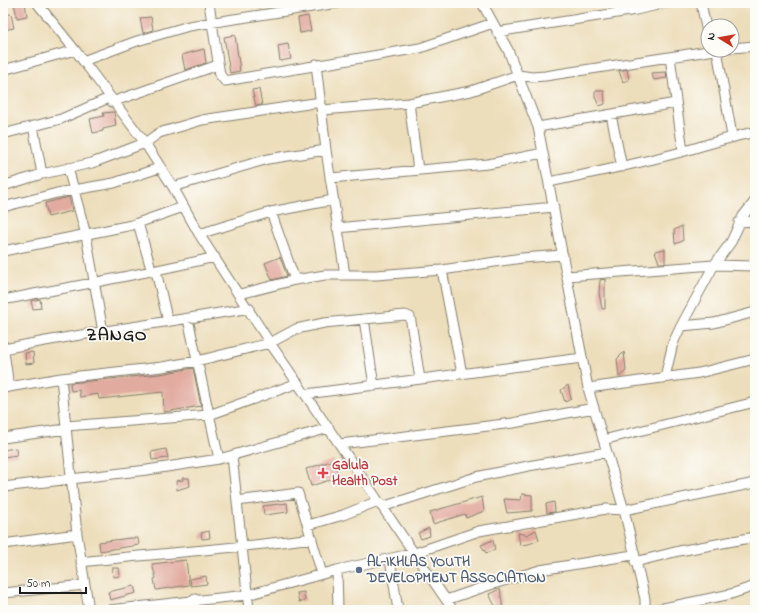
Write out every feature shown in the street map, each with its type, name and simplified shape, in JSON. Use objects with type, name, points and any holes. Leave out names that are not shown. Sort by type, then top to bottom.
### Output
[{"type":"street","points":[[37,3],[75,50],[144,143],[159,168],[173,187],[199,234],[240,294],[270,343],[453,610]]},
{"type":"street","points":[[209,3],[221,79],[229,81],[316,64],[420,48],[495,28],[666,3]]},
{"type":"street","points":[[83,61],[189,26],[338,3]]},
{"type":"street","points":[[482,3],[518,75],[538,127],[588,388],[624,510],[634,559],[645,599],[645,610]]},
{"type":"street","points":[[701,3],[704,18]]},
{"type":"street","points":[[740,47],[755,46]]},
{"type":"street","points":[[3,70],[75,50]]},
{"type":"street","points":[[3,186],[42,174],[92,163],[144,143],[159,133],[202,120],[322,106],[409,103],[472,91],[518,75],[532,77],[545,76],[700,52]]},
{"type":"street","points":[[670,57],[683,152]]},
{"type":"street","points":[[715,58],[732,136]]},
{"type":"street","points":[[316,64],[326,150],[345,275]]},
{"type":"street","points":[[3,134],[61,119],[111,100],[218,65]]},
{"type":"street","points":[[409,103],[418,170]]},
{"type":"street","points":[[538,127],[676,103]]},
{"type":"street","points":[[611,115],[622,167]]},
{"type":"street","points":[[33,126],[42,174]]},
{"type":"street","points":[[549,182],[622,167],[683,152],[732,136],[755,132]]},
{"type":"street","points":[[173,187],[268,159],[326,150]]},
{"type":"street","points":[[330,178],[418,170],[423,171],[488,164],[543,153]]},
{"type":"street","points":[[68,168],[86,235],[103,332]]},
{"type":"street","points":[[3,207],[57,193],[114,183],[159,168]]},
{"type":"street","points":[[199,234],[271,212],[333,200]]},
{"type":"street","points":[[664,377],[673,342],[681,326],[714,265],[731,242],[739,222],[755,201]]},
{"type":"street","points":[[3,251],[138,223],[183,207]]},
{"type":"street","points":[[338,228],[554,208]]},
{"type":"street","points":[[271,212],[295,280]]},
{"type":"street","points":[[739,222],[755,221]]},
{"type":"street","points":[[138,223],[168,322]]},
{"type":"street","points":[[240,294],[295,280],[325,275],[376,275],[442,270],[522,258],[563,255]]},
{"type":"street","points":[[3,300],[95,281],[154,272],[214,256]]},
{"type":"street","points":[[567,276],[714,265],[755,266]]},
{"type":"street","points":[[442,270],[462,374]]},
{"type":"street","points":[[249,308],[188,319],[3,347],[6,388],[61,378],[197,362],[270,343],[296,329],[324,323],[405,315],[410,317],[420,379]]},
{"type":"street","points":[[681,326],[714,323],[755,312]]},
{"type":"street","points":[[188,319],[219,459]]},
{"type":"street","points":[[364,319],[374,386]]},
{"type":"street","points":[[306,394],[582,358]]},
{"type":"street","points":[[588,388],[699,373],[755,359]]},
{"type":"street","points":[[61,378],[77,534],[88,610]]},
{"type":"street","points":[[3,438],[66,427],[209,415],[298,383]]},
{"type":"street","points":[[603,440],[755,402]]},
{"type":"street","points":[[340,444],[513,423],[594,408]]},
{"type":"street","points":[[3,487],[147,470],[219,459],[329,428]]},
{"type":"street","points":[[308,525],[476,477],[607,452]]},
{"type":"street","points":[[232,456],[249,610]]},
{"type":"street","points":[[109,610],[146,608],[195,599],[247,595],[337,570],[415,553],[479,532],[606,509],[624,510],[755,483]]},
{"type":"street","points":[[237,501],[298,492],[322,574]]},
{"type":"street","points":[[3,544],[77,534]]},
{"type":"street","points":[[446,600],[540,570],[634,559],[755,537]]},
{"type":"street","points":[[81,562],[148,554],[242,548],[312,538]]},
{"type":"street","points":[[390,558],[398,610]]},
{"type":"street","points":[[337,570],[338,610]]},
{"type":"street","points":[[3,593],[85,585]]},
{"type":"street","points":[[654,610],[731,594],[755,586]]},
{"type":"street","points":[[195,599],[196,610]]},
{"type":"building","points":[[14,3],[25,3],[27,16],[17,18]]},
{"type":"building","points":[[11,14],[14,28],[3,30],[3,15]]},
{"type":"building","points":[[308,16],[311,31],[300,33],[298,18]]},
{"type":"building","points":[[151,17],[153,30],[143,33],[140,18]]},
{"type":"building","points":[[235,35],[240,71],[230,73],[224,37]]},
{"type":"building","points":[[288,44],[291,59],[280,61],[278,46]]},
{"type":"building","points":[[204,49],[206,63],[185,70],[182,55]]},
{"type":"building","points":[[627,69],[629,80],[623,82],[619,71]]},
{"type":"building","points":[[666,72],[667,78],[654,80],[651,73]]},
{"type":"building","points":[[259,89],[262,105],[256,106],[252,90]]},
{"type":"building","points":[[595,91],[604,91],[605,104],[599,106],[595,97]]},
{"type":"building","points":[[114,112],[116,126],[93,133],[90,119],[104,116],[103,113]]},
{"type":"building","points":[[69,197],[72,211],[48,217],[45,203]]},
{"type":"building","points":[[682,226],[683,241],[675,244],[674,230]]},
{"type":"building","points":[[665,249],[665,263],[659,263],[655,251]]},
{"type":"building","points":[[280,257],[287,276],[272,280],[265,263]]},
{"type":"building","points":[[605,279],[605,309],[602,309],[599,293],[600,280]]},
{"type":"building","points":[[40,299],[41,308],[33,309],[31,301]]},
{"type":"building","points":[[33,352],[34,363],[26,364],[25,353]]},
{"type":"building","points":[[624,352],[626,371],[619,377],[617,359]]},
{"type":"building","points":[[193,368],[201,406],[164,412],[163,392],[99,399],[98,394],[80,397],[79,390],[71,391],[70,383],[160,374]]},
{"type":"building","points":[[568,385],[571,399],[565,402],[561,390]]},
{"type":"building","points":[[16,448],[17,455],[3,457],[3,450]]},
{"type":"building","points":[[166,449],[168,458],[152,460],[151,452]]},
{"type":"building","name":"Galula Health Post","points":[[334,460],[339,477],[311,486],[306,469]]},
{"type":"building","points":[[182,478],[189,478],[190,486],[177,490],[176,481],[183,480]]},
{"type":"building","points":[[522,494],[532,495],[532,511],[507,513],[504,499],[521,500]]},
{"type":"building","points":[[482,497],[484,511],[466,518],[465,514],[433,524],[430,512]]},
{"type":"building","points":[[554,502],[555,512],[547,513],[546,504]]},
{"type":"building","points":[[287,503],[288,512],[264,515],[263,506]]},
{"type":"building","points":[[429,528],[430,536],[421,539],[418,533]]},
{"type":"building","points":[[536,530],[539,540],[529,544],[520,545],[518,533],[527,535]]},
{"type":"building","points":[[209,531],[210,538],[202,539],[201,533]]},
{"type":"building","points":[[138,538],[139,545],[100,551],[99,542]]},
{"type":"building","points":[[493,540],[495,550],[486,553],[481,545]]},
{"type":"building","points":[[186,560],[189,585],[156,590],[154,579],[156,578],[152,564]]},
{"type":"building","points":[[112,568],[119,568],[120,576],[113,577]]},
{"type":"building","points":[[206,576],[207,584],[191,586],[190,579]]},
{"type":"building","points":[[134,586],[136,593],[110,600],[108,592]]},
{"type":"building","points":[[500,589],[503,610],[497,610],[489,594]]},
{"type":"building","points":[[304,592],[305,601],[299,602],[297,593]]},
{"type":"place","name":"Galula Health Post","points":[[323,473]]},
{"type":"place","name":"AL-IKHLAS YOUTH DEVELOPMENT ASSOCIATION","points":[[359,570]]},
{"type":"district","name":"ZANGO","points":[[117,336]]}]
